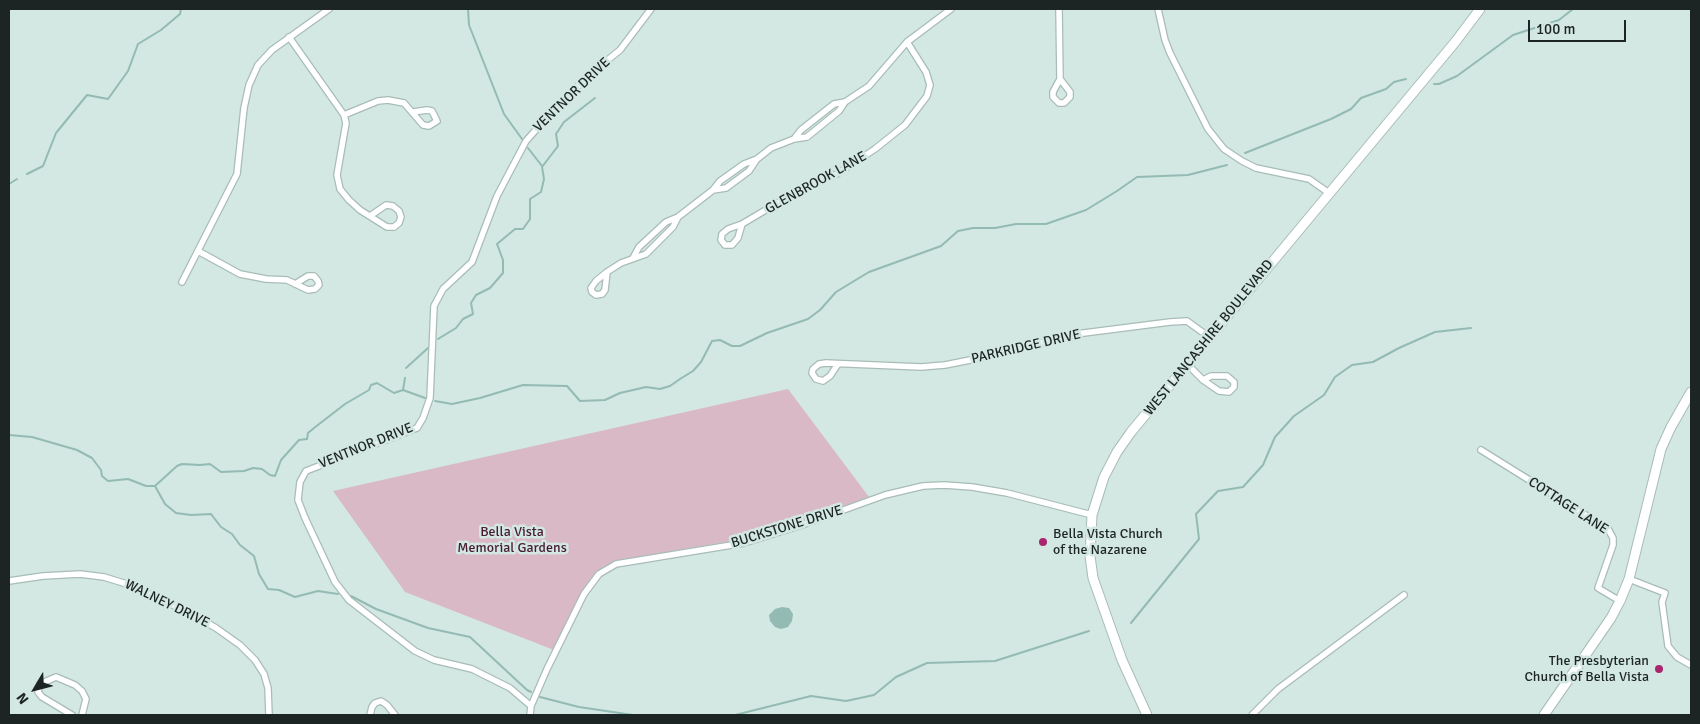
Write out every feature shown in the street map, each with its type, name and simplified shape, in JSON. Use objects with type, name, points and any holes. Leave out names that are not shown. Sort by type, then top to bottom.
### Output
[{"type":"main road","name":"WEST LANCASHIRE BOULEVARD","points":[[1147,715],[1122,660],[1093,578],[1090,556],[1092,515],[1104,477],[1117,452],[1187,364],[1456,41],[1480,9]]},
{"type":"main road","points":[[1544,715],[1611,618],[1620,600],[1629,579],[1659,454],[1671,427],[1691,392]]},
{"type":"street","points":[[182,282],[237,174],[244,108],[249,86],[258,65],[272,50],[329,9]]},
{"type":"street","name":"VENTNOR DRIVE","points":[[531,706],[510,688],[490,677],[472,669],[434,660],[415,651],[349,600],[335,582],[305,518],[298,500],[300,482],[306,471],[417,428],[423,418],[430,398],[434,306],[443,289],[472,262],[497,196],[526,141],[587,77],[620,50],[650,9]]},
{"type":"street","points":[[633,258],[639,247],[666,222],[678,217],[713,190],[720,181],[744,164],[757,159],[771,148],[794,139],[807,137],[839,111],[845,102],[869,86],[907,42],[951,9]]},
{"type":"street","points":[[1059,9],[1060,79]]},
{"type":"street","points":[[1158,9],[1170,53],[1208,129],[1224,150],[1256,168],[1309,179],[1329,193]]},
{"type":"street","points":[[289,37],[344,115],[346,123],[337,175],[340,190],[349,200],[370,216],[387,227],[394,227],[399,223],[401,217],[394,206],[386,205],[370,216]]},
{"type":"street","name":"GLENBROOK LANE","points":[[742,224],[801,189],[836,174],[875,149],[905,125],[927,96],[930,85],[926,72],[907,42]]},
{"type":"street","points":[[344,115],[378,101],[388,100],[404,103],[413,112]]},
{"type":"street","points":[[713,190],[726,188],[749,171],[757,159]]},
{"type":"street","points":[[607,272],[621,263],[646,254],[673,227],[678,217]]},
{"type":"street","points":[[198,251],[240,274],[266,279],[288,280],[295,284]]},
{"type":"street","name":"PARKRIDGE DRIVE","points":[[838,364],[921,367],[945,364],[1076,334],[1170,322],[1187,321],[1209,337]]},
{"type":"street","points":[[1187,364],[1203,380],[1219,391],[1229,392],[1234,387],[1234,382],[1227,376],[1211,376],[1203,380]]},
{"type":"street","name":"COTTAGE LANE","points":[[1481,450],[1608,529],[1613,538],[1613,545],[1598,588],[1620,600]]},
{"type":"street","name":"BUCKSTONE DRIVE","points":[[531,706],[584,594],[599,574],[616,564],[744,543],[893,493],[923,486],[972,487],[1007,493],[1092,515]]},
{"type":"street","name":"WALNEY DRIVE","points":[[9,581],[43,576],[104,577],[130,585],[188,612],[240,645],[255,660],[264,674],[268,688],[269,715]]},
{"type":"street","points":[[1629,579],[1665,593],[1662,602],[1668,646],[1678,657],[1691,665]]},
{"type":"street","points":[[1252,715],[1278,689],[1404,595]]},
{"type":"street","points":[[72,715],[42,697],[38,692],[40,684],[56,677],[75,685],[82,691],[86,700],[82,715]]},
{"type":"street","points":[[370,715],[375,703],[381,702],[388,705],[395,715]]},
{"type":"street","points":[[530,715],[531,706]]},
{"type":"green space","name":"Bella Vista Memorial Gardens","points":[[788,389],[869,497],[766,534],[612,563],[603,567],[586,585],[554,650],[405,592],[333,491]]},
{"type":"shaded area","points":[[789,608],[793,614],[792,621],[788,627],[781,629],[775,627],[770,621],[769,615],[775,609]]},
{"type":"waterway","points":[[27,174],[43,166],[56,133],[87,95],[108,99],[128,71],[138,44],[161,30],[180,14],[181,9]]},
{"type":"waterway","points":[[468,9],[469,25],[504,114],[522,139]]},
{"type":"waterway","points":[[1434,84],[1439,84],[1457,76],[1513,35],[1559,20],[1573,9]]},
{"type":"waterway","points":[[1245,153],[1331,119],[1351,109],[1361,98],[1386,89],[1394,82],[1406,79]]},
{"type":"waterway","points":[[438,339],[456,328],[463,319],[473,314],[471,303],[476,295],[490,288],[503,273],[503,260],[497,244],[515,229],[523,229],[530,219],[530,199],[541,192],[544,179],[542,167],[558,146],[556,134],[564,122],[595,98]]},
{"type":"waterway","points":[[528,148],[542,166]]},
{"type":"waterway","points":[[435,401],[452,404],[523,385],[567,386],[580,401],[605,400],[620,393],[646,387],[660,389],[670,386],[693,371],[701,362],[712,341],[720,340],[732,346],[740,346],[767,333],[808,319],[820,310],[836,292],[869,272],[941,246],[958,231],[1016,224],[1046,224],[1086,210],[1137,177],[1188,175],[1227,165]]},
{"type":"waterway","points":[[9,184],[17,179]]},
{"type":"waterway","points":[[1131,623],[1199,539],[1196,514],[1218,491],[1243,487],[1263,465],[1275,437],[1294,416],[1324,395],[1335,377],[1352,365],[1373,362],[1435,332],[1471,328]]},
{"type":"waterway","points":[[406,368],[428,348]]},
{"type":"waterway","points":[[403,390],[405,378]]},
{"type":"waterway","points":[[9,435],[32,437],[77,450],[92,458],[101,470],[102,476],[108,481],[128,479],[146,486],[155,486],[177,466],[182,464],[210,464],[221,472],[244,471],[253,468],[262,469],[275,476],[281,460],[299,440],[307,439],[308,433],[345,404],[369,390],[371,385],[377,383],[394,393],[403,390],[425,398]]},
{"type":"waterway","points":[[155,486],[165,504],[176,513],[191,515],[211,514],[221,527],[232,534],[240,545],[254,556],[259,574],[268,589],[279,590],[295,597],[318,591],[338,594]]},
{"type":"waterway","points":[[351,596],[376,609],[428,628],[470,637],[531,692]]},
{"type":"waterway","points":[[735,715],[811,696],[846,701],[874,695],[896,677],[927,663],[995,661],[1089,631]]},
{"type":"waterway","points":[[540,697],[579,707],[633,715]]},
{"type":"place","name":"Bella Vista Church of the Nazarene","points":[[1043,542]]},
{"type":"place","name":"The Presbyterian Church of Bella Vista","points":[[1659,669]]}]
